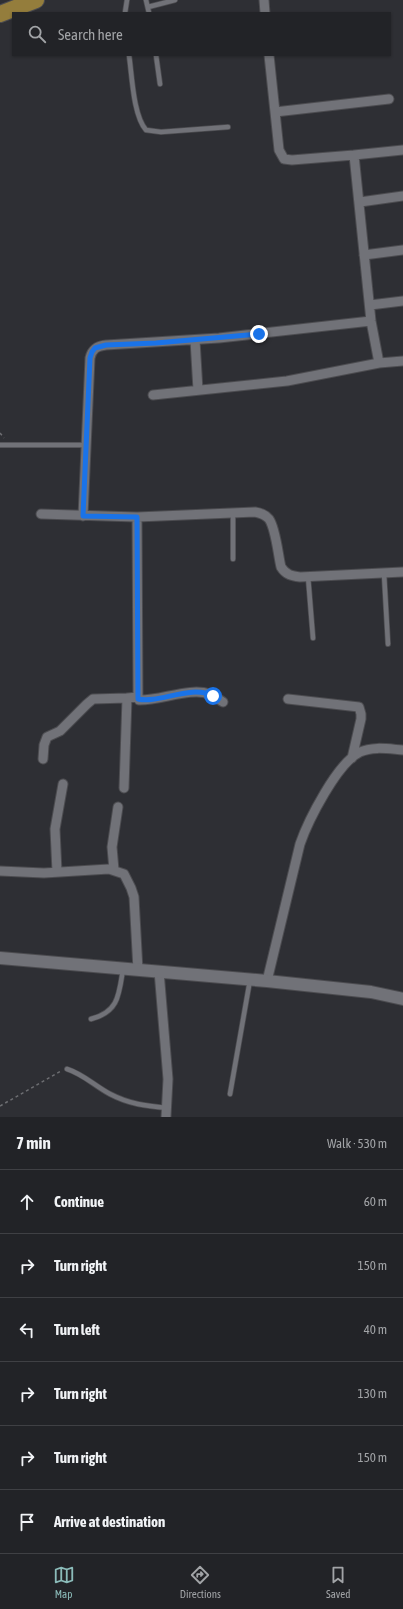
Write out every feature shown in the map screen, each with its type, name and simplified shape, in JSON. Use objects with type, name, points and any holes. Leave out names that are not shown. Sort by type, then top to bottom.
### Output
[{"type":"highway","points":[[0,14],[36,0]]},
{"type":"street","points":[[264,0],[265,12]]},
{"type":"street","points":[[269,56],[279,150],[284,159],[292,160],[403,150]]},
{"type":"street","points":[[275,112],[389,99]]},
{"type":"street","points":[[354,155],[371,321],[379,363]]},
{"type":"street","points":[[360,202],[403,196]]},
{"type":"street","points":[[364,255],[403,250]]},
{"type":"street","points":[[370,305],[403,301]]},
{"type":"street","points":[[83,516],[90,358],[95,348],[106,345],[195,340],[371,321]]},
{"type":"street","points":[[195,340],[198,390]]},
{"type":"street","points":[[153,395],[287,381],[379,363],[403,361]]},
{"type":"street","points":[[42,514],[137,517],[255,512],[263,513],[272,525],[281,567],[285,573],[292,576],[403,572]]},
{"type":"street","points":[[137,517],[138,697]]},
{"type":"street","points":[[43,759],[44,745],[47,737],[60,731],[86,704],[93,699],[138,697],[139,700],[146,700],[177,694],[205,693],[223,702]]},
{"type":"street","points":[[124,788],[127,698]]},
{"type":"street","points":[[288,699],[359,707],[361,718],[352,758]]},
{"type":"street","points":[[267,981],[300,844],[307,824],[342,768],[352,758],[360,752],[374,748],[403,750]]},
{"type":"street","points":[[57,872],[55,829],[63,784]]},
{"type":"street","points":[[114,870],[112,847],[118,806]]},
{"type":"street","points":[[0,871],[57,872],[114,870],[124,874],[134,897],[138,970]]},
{"type":"street","points":[[0,958],[267,981],[371,992],[403,999]]},
{"type":"street","points":[[158,971],[168,1078],[166,1112]]},
{"type":"lane","points":[[125,12],[126,0]]},
{"type":"lane","points":[[146,0],[149,12]]},
{"type":"lane","points":[[148,7],[175,0]]},
{"type":"lane","points":[[129,56],[138,113],[141,125],[146,130],[161,132],[228,128]]},
{"type":"lane","points":[[156,56],[160,84]]},
{"type":"lane","points":[[0,445],[87,445]]},
{"type":"lane","points":[[233,513],[233,559]]},
{"type":"lane","points":[[384,573],[388,644]]},
{"type":"lane","points":[[308,576],[313,638]]},
{"type":"lane","points":[[91,1019],[107,1013],[115,1003],[119,996],[123,969]]},
{"type":"lane","points":[[230,1094],[250,980]]},
{"type":"lane","points":[[67,1069],[76,1072],[109,1093],[130,1103],[166,1112]]},
{"type":"path","points":[[0,1106],[59,1071],[67,1069]]},
{"type":"route","points":[[213,696],[205,693],[177,694],[146,700],[138,699],[137,517],[83,516],[90,358],[95,348],[106,345],[156,343],[259,334]]}]
